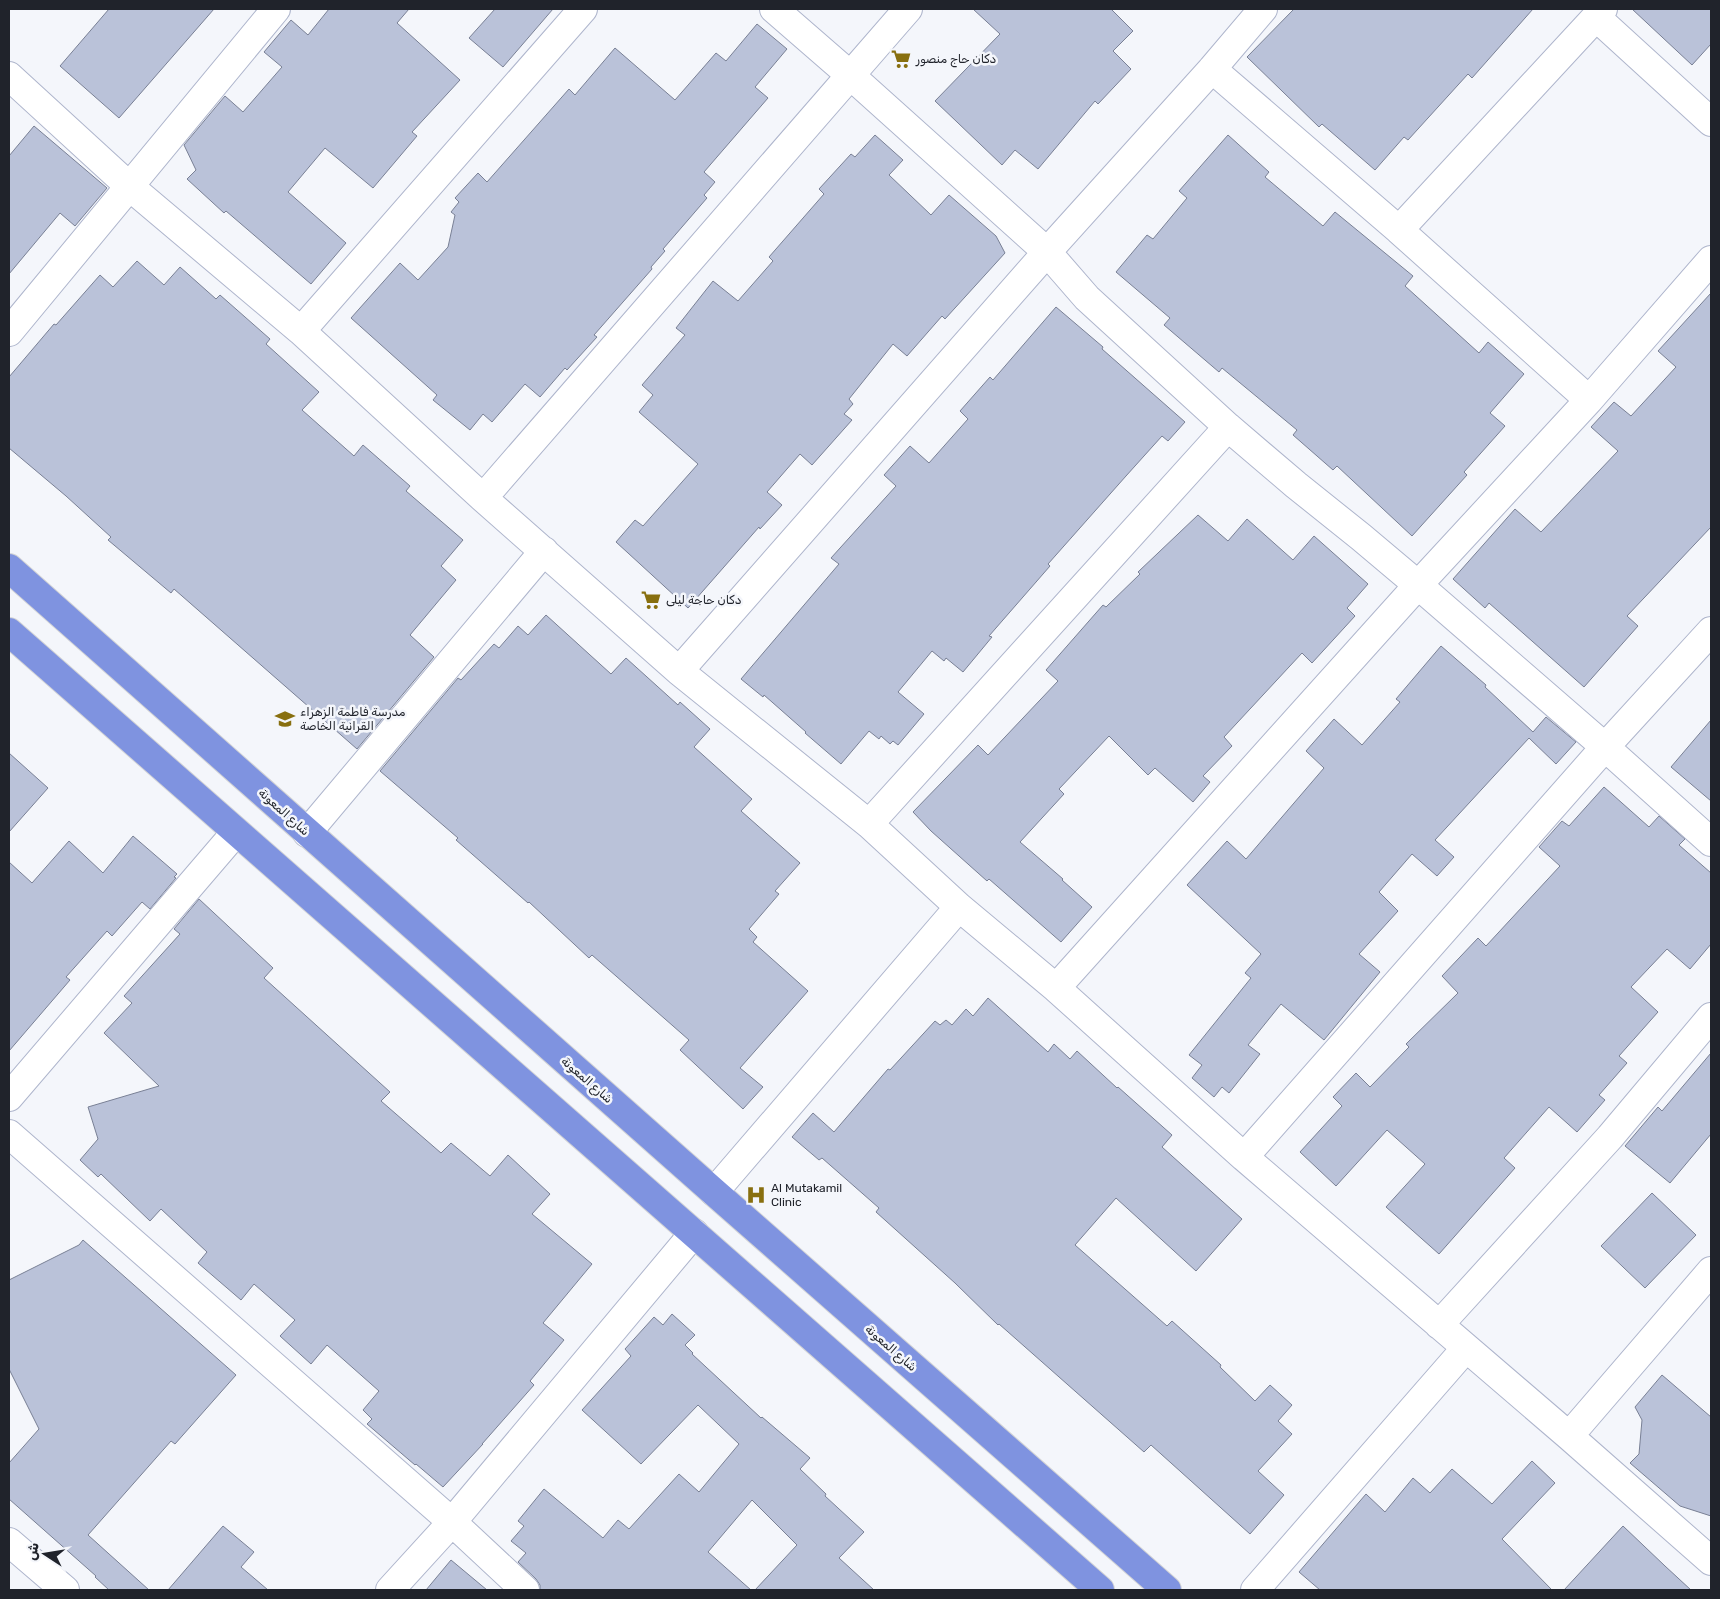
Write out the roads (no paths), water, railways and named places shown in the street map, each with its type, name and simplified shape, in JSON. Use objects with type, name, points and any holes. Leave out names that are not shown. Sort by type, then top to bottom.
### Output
[{"type":"highway","name":"شارع المعونة","points":[[9,568],[1167,1590]]},
{"type":"highway","points":[[9,632],[1100,1590]]},
{"type":"street","points":[[9,332],[276,9]]},
{"type":"street","points":[[301,331],[583,9]]},
{"type":"street","points":[[774,9],[1047,252],[1087,298],[1228,427],[1418,585],[1605,747],[1711,842]]},
{"type":"street","points":[[483,498],[908,9]]},
{"type":"street","points":[[679,671],[1263,9]]},
{"type":"street","points":[[1398,230],[1599,13],[1711,122]]},
{"type":"street","points":[[1212,68],[1589,400]]},
{"type":"street","points":[[9,76],[129,186],[301,331],[483,498],[679,671],[869,824],[959,907],[1056,988],[1244,1156],[1711,1561]]},
{"type":"street","points":[[1056,988],[1418,585],[1589,400],[1711,260]]},
{"type":"street","points":[[869,824],[1228,427]]},
{"type":"street","points":[[307,833],[544,551]]},
{"type":"street","points":[[1244,1156],[1605,747],[1711,631]]},
{"type":"street","points":[[9,1097],[236,832]]},
{"type":"street","points":[[714,1192],[959,907]]},
{"type":"street","points":[[1439,1325],[1610,1137],[1711,1017]]},
{"type":"street","points":[[9,1134],[452,1522],[525,1590]]},
{"type":"street","points":[[390,1590],[452,1522],[694,1233]]},
{"type":"street","points":[[1569,1436],[1711,1271]]},
{"type":"street","points":[[1254,1590],[1466,1348]]},
{"type":"street","points":[[9,1542],[65,1590]]},
{"type":"place","name":"دكان حاج منصور","points":[[901,59]]},
{"type":"place","name":"دكان حاجة ليلى","points":[[651,600]]},
{"type":"place","name":"مدرسة فاطمة الزهراء القرانية الخاصة","points":[[285,719]]},
{"type":"place","name":"Al Mutakamil Clinic","points":[[756,1195]]}]
